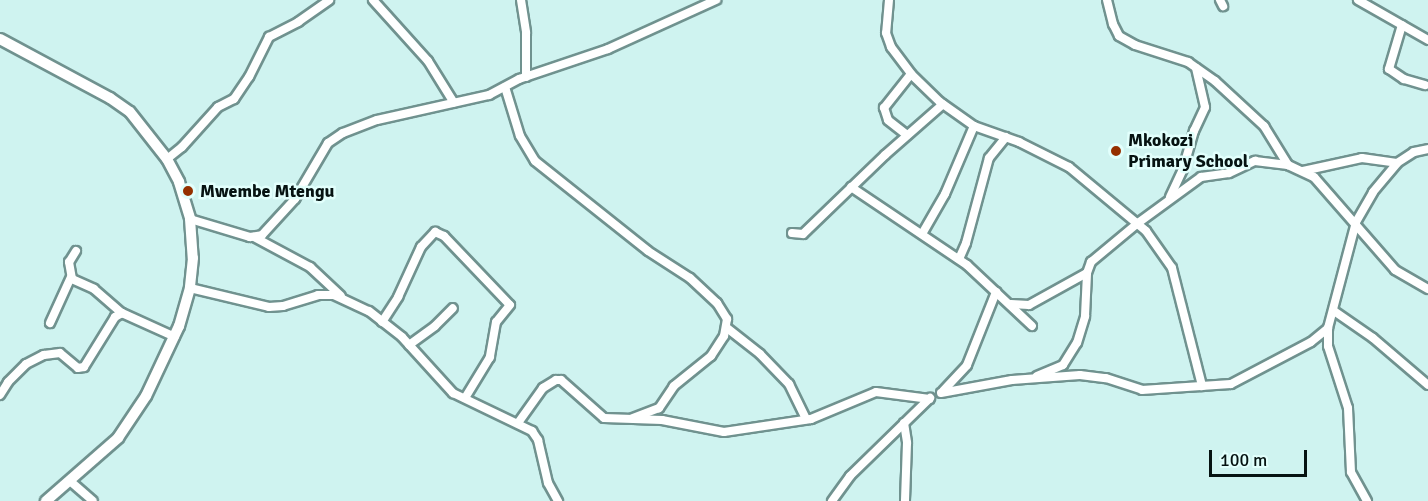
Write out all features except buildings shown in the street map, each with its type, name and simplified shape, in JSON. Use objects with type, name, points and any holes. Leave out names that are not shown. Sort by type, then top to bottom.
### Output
[{"type":"main road","points":[[0,39],[124,107],[147,131],[167,159],[179,182],[190,219],[193,258],[190,288],[175,338],[134,417],[118,438],[46,501]]},
{"type":"street","points":[[167,159],[182,147],[218,107],[234,99],[249,77],[269,37],[298,22],[329,0]]},
{"type":"street","points":[[373,0],[428,61],[454,104]]},
{"type":"street","points":[[520,0],[526,33],[526,77]]},
{"type":"street","points":[[254,237],[264,234],[295,199],[328,143],[336,136],[377,120],[489,95],[526,77],[608,49],[716,0]]},
{"type":"street","points":[[889,0],[886,33],[898,58],[911,74],[943,104],[974,126],[1006,137],[1069,167],[1138,222],[1172,268],[1202,386]]},
{"type":"street","points":[[1107,0],[1115,31],[1127,42],[1196,67],[1264,126],[1288,165]]},
{"type":"street","points":[[1358,0],[1428,40]]},
{"type":"street","points":[[1402,25],[1389,69],[1404,79],[1425,85]]},
{"type":"street","points":[[1170,199],[1184,169],[1194,130],[1205,107],[1196,67]]},
{"type":"street","points":[[907,135],[888,120],[884,108],[911,74]]},
{"type":"street","points":[[505,87],[520,136],[535,161],[648,251],[690,278],[717,303],[727,319],[727,328],[711,356],[674,386],[661,406],[633,418]]},
{"type":"street","points":[[792,233],[802,235],[851,187],[943,104]]},
{"type":"street","points":[[922,234],[945,194],[974,126]]},
{"type":"street","points":[[958,259],[966,243],[989,158],[1006,137]]},
{"type":"street","points":[[1367,501],[1351,472],[1347,408],[1328,346],[1328,328],[1356,222],[1377,185],[1397,163],[1407,155],[1428,148]]},
{"type":"street","points":[[1303,171],[1362,158],[1397,163]]},
{"type":"street","points":[[1032,379],[1063,364],[1077,343],[1085,316],[1087,273],[1091,262],[1138,222],[1206,175],[1229,173],[1255,161],[1288,165],[1314,177],[1356,222],[1395,270],[1428,289]]},
{"type":"street","points":[[851,187],[922,234],[935,246],[958,259],[1011,304],[1032,326]]},
{"type":"street","points":[[190,219],[254,237],[310,267],[341,296],[382,322],[409,345],[445,386],[532,431],[538,440],[548,483],[558,501]]},
{"type":"street","points":[[382,322],[398,297],[421,247],[435,232],[444,236],[510,306],[495,325],[490,357],[465,398]]},
{"type":"street","points":[[50,322],[71,277],[69,262],[76,251]]},
{"type":"street","points":[[1011,304],[1029,305],[1087,273]]},
{"type":"street","points":[[71,277],[74,281],[94,289],[122,313],[175,338]]},
{"type":"street","points":[[190,288],[269,307],[282,306],[324,294],[341,296]]},
{"type":"street","points":[[941,393],[967,365],[996,292]]},
{"type":"street","points":[[409,345],[435,326],[453,308]]},
{"type":"street","points":[[1334,311],[1373,338],[1428,385]]},
{"type":"street","points":[[0,395],[8,382],[26,364],[44,355],[60,353],[78,368],[84,368],[115,316],[122,313]]},
{"type":"street","points":[[727,328],[760,354],[789,384],[806,419]]},
{"type":"street","points":[[832,501],[845,482],[904,423],[930,399],[941,393],[1001,381],[1080,375],[1098,377],[1142,390],[1231,384],[1311,342],[1328,328]]},
{"type":"street","points":[[518,423],[543,388],[556,380],[561,380],[602,418],[668,421],[729,433],[828,413],[876,392],[930,399]]},
{"type":"street","points":[[904,423],[907,443],[905,501]]},
{"type":"street","points":[[70,481],[93,501]]},
{"type":"place","name":"Mkokozi Primary School","points":[[1116,151]]},
{"type":"place","name":"Mwembe Mtengu","points":[[188,191]]}]
